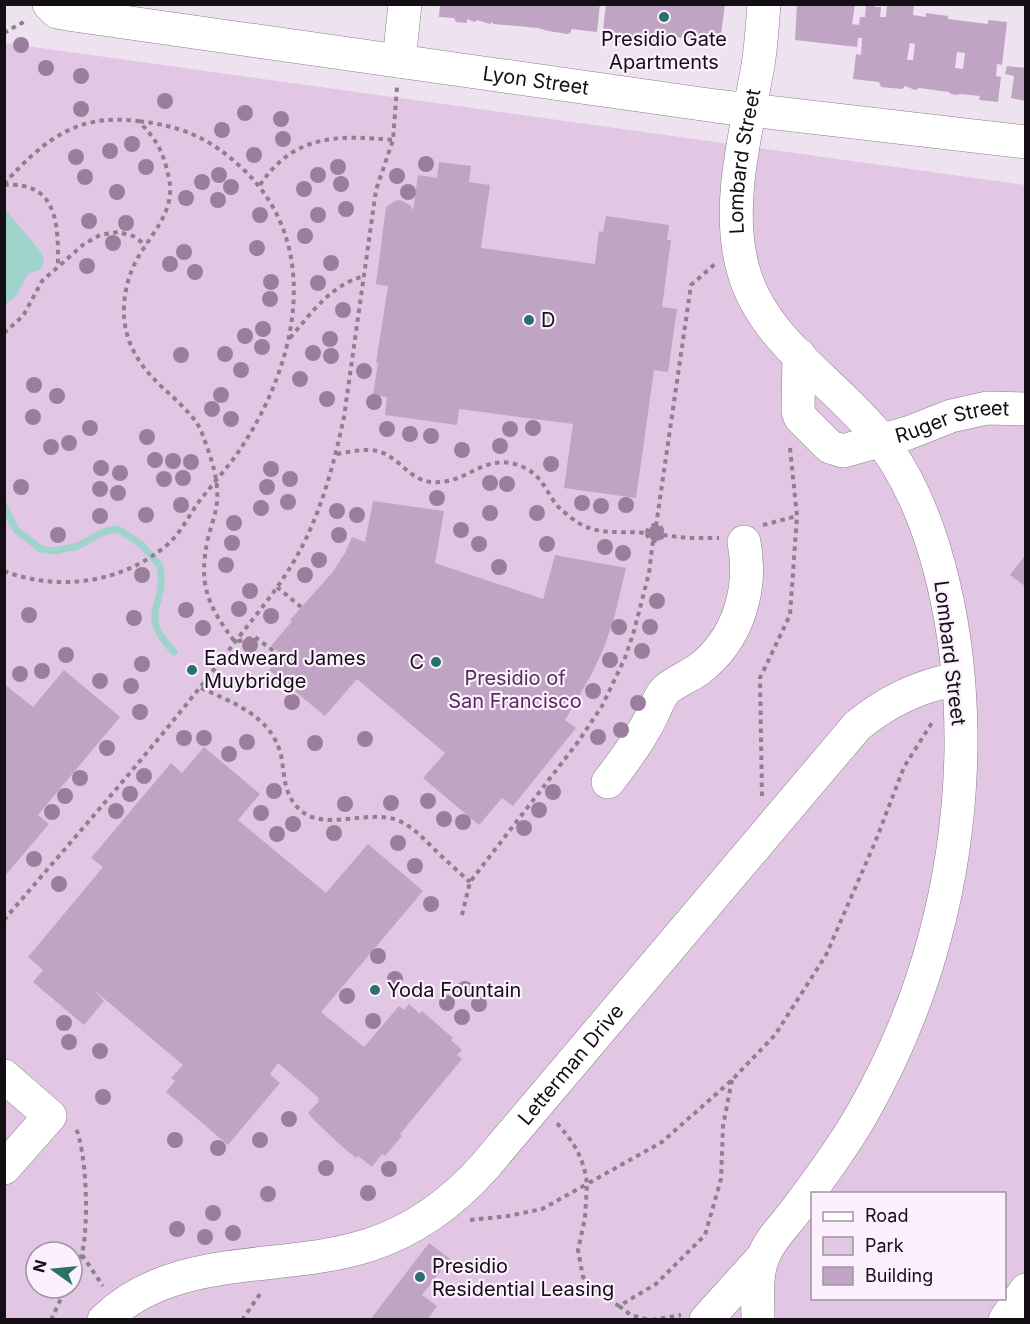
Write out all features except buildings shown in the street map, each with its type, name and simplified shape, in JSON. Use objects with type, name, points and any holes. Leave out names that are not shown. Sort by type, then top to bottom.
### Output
[{"type":"street","points":[[398,74],[405,4]]},
{"type":"street","name":"Lombard Street","points":[[758,1320],[758,1288],[762,1258],[862,1115],[902,1033],[919,992],[943,905],[957,821],[961,745],[957,678],[946,600],[933,546],[907,481],[881,441],[855,411],[776,332],[749,289],[739,251],[737,231],[739,178],[757,71],[764,4]]},
{"type":"street","name":"Lyon Street","points":[[50,5],[57,12],[398,74],[750,109],[1026,142]]},
{"type":"street","name":"Ruger Street","points":[[799,356],[797,404],[800,417],[830,447],[836,450],[843,451],[881,441],[969,411],[1003,407],[1026,409]]},
{"type":"street","points":[[608,782],[637,742],[664,691],[700,668],[728,639],[740,612],[746,587],[747,557],[742,535]]},
{"type":"street","name":"Letterman Drive","points":[[105,1304],[181,1277],[368,1246],[412,1227],[454,1199],[485,1166],[844,738],[870,714],[910,692],[957,678]]},
{"type":"street","points":[[4,1076],[60,1117],[4,1168]]},
{"type":"street","points":[[706,1320],[762,1258]]},
{"type":"street","points":[[1005,1320],[1026,1290]]},
{"type":"path","points":[[4,920],[200,688],[277,587],[309,531],[337,454],[376,190],[393,140],[398,74]]},
{"type":"path","points":[[4,185],[44,144],[92,121],[109,118],[160,123],[203,137],[260,185],[276,210],[290,249],[293,282],[290,338],[261,412],[242,448],[167,544],[145,561],[113,575],[72,582],[39,581],[4,572]]},
{"type":"path","points":[[138,121],[152,135],[160,148],[169,177],[170,194],[159,223],[129,276],[125,320],[128,336],[141,366],[183,406],[199,425],[216,480],[217,504],[205,554],[204,586],[213,612],[235,642]]},
{"type":"path","points":[[260,185],[266,175],[282,160],[313,142],[339,137],[393,140]]},
{"type":"path","points":[[4,185],[16,184],[30,187],[51,206],[58,231],[58,266]]},
{"type":"path","points":[[4,333],[23,316],[42,281],[84,244],[109,232],[125,233],[146,245]]},
{"type":"path","points":[[656,526],[692,285],[718,262]]},
{"type":"path","points":[[290,338],[331,292],[344,283],[364,276]]},
{"type":"path","points":[[773,824],[762,796],[760,678],[790,615],[796,516],[790,441]]},
{"type":"path","points":[[337,454],[369,450],[381,452],[413,476],[431,482],[453,480],[483,465],[507,462],[523,467],[538,477],[561,510],[584,526],[607,533],[647,533]]},
{"type":"path","points":[[663,535],[709,539],[742,535],[796,516]]},
{"type":"path","points":[[647,533],[650,528],[656,526]]},
{"type":"path","points":[[656,526],[661,529],[663,535]]},
{"type":"path","points":[[647,533],[653,541]]},
{"type":"path","points":[[653,541],[660,539],[663,535]]},
{"type":"path","points":[[462,915],[470,882],[578,742],[602,706],[625,658],[634,631],[649,573],[653,541]]},
{"type":"path","points":[[277,587],[301,607]]},
{"type":"path","points":[[235,642],[255,637],[275,652],[276,650]]},
{"type":"path","points":[[200,688],[249,711],[266,726],[277,744],[287,793],[302,812],[331,820],[373,815],[399,821],[415,831],[470,882]]},
{"type":"path","points":[[463,1218],[473,1220],[542,1209],[662,1142],[732,1080],[776,1035],[826,955],[876,840],[904,767],[933,720]]},
{"type":"path","points":[[619,1306],[664,1278],[705,1235],[721,1179],[723,1126],[732,1080]]},
{"type":"path","points":[[60,1117],[76,1127],[80,1137],[85,1222],[83,1240]]},
{"type":"path","points":[[552,1117],[579,1151],[585,1167],[587,1184],[585,1218],[578,1250],[583,1277],[598,1294],[631,1315],[649,1320]]},
{"type":"path","points":[[84,1258],[105,1304]]},
{"type":"path","points":[[242,1320],[263,1289]]},
{"type":"path","points":[[51,1320],[60,1300]]},
{"type":"green space","name":"Presidio of San Francisco","points":[[5,43],[1025,185],[1025,1319],[5,1319]]},
{"type":"shaded area","points":[[5,209],[41,252],[44,261],[41,269],[28,274],[16,296],[5,305]]},
{"type":"waterway","points":[[4,506],[16,530],[41,549],[54,551],[78,546],[103,532],[116,529],[142,545],[160,566],[160,592],[155,619],[163,639],[174,652]]},
{"type":"place","name":"Presidio Gate Apartments","points":[[664,17]]},
{"type":"place","name":"D","points":[[529,320]]},
{"type":"place","name":"C","points":[[436,662]]},
{"type":"place","name":"Eadweard James Muybridge","points":[[192,670]]},
{"type":"place","name":"Yoda Fountain","points":[[375,990]]},
{"type":"place","name":"Presidio Residential Leasing","points":[[420,1277]]}]
